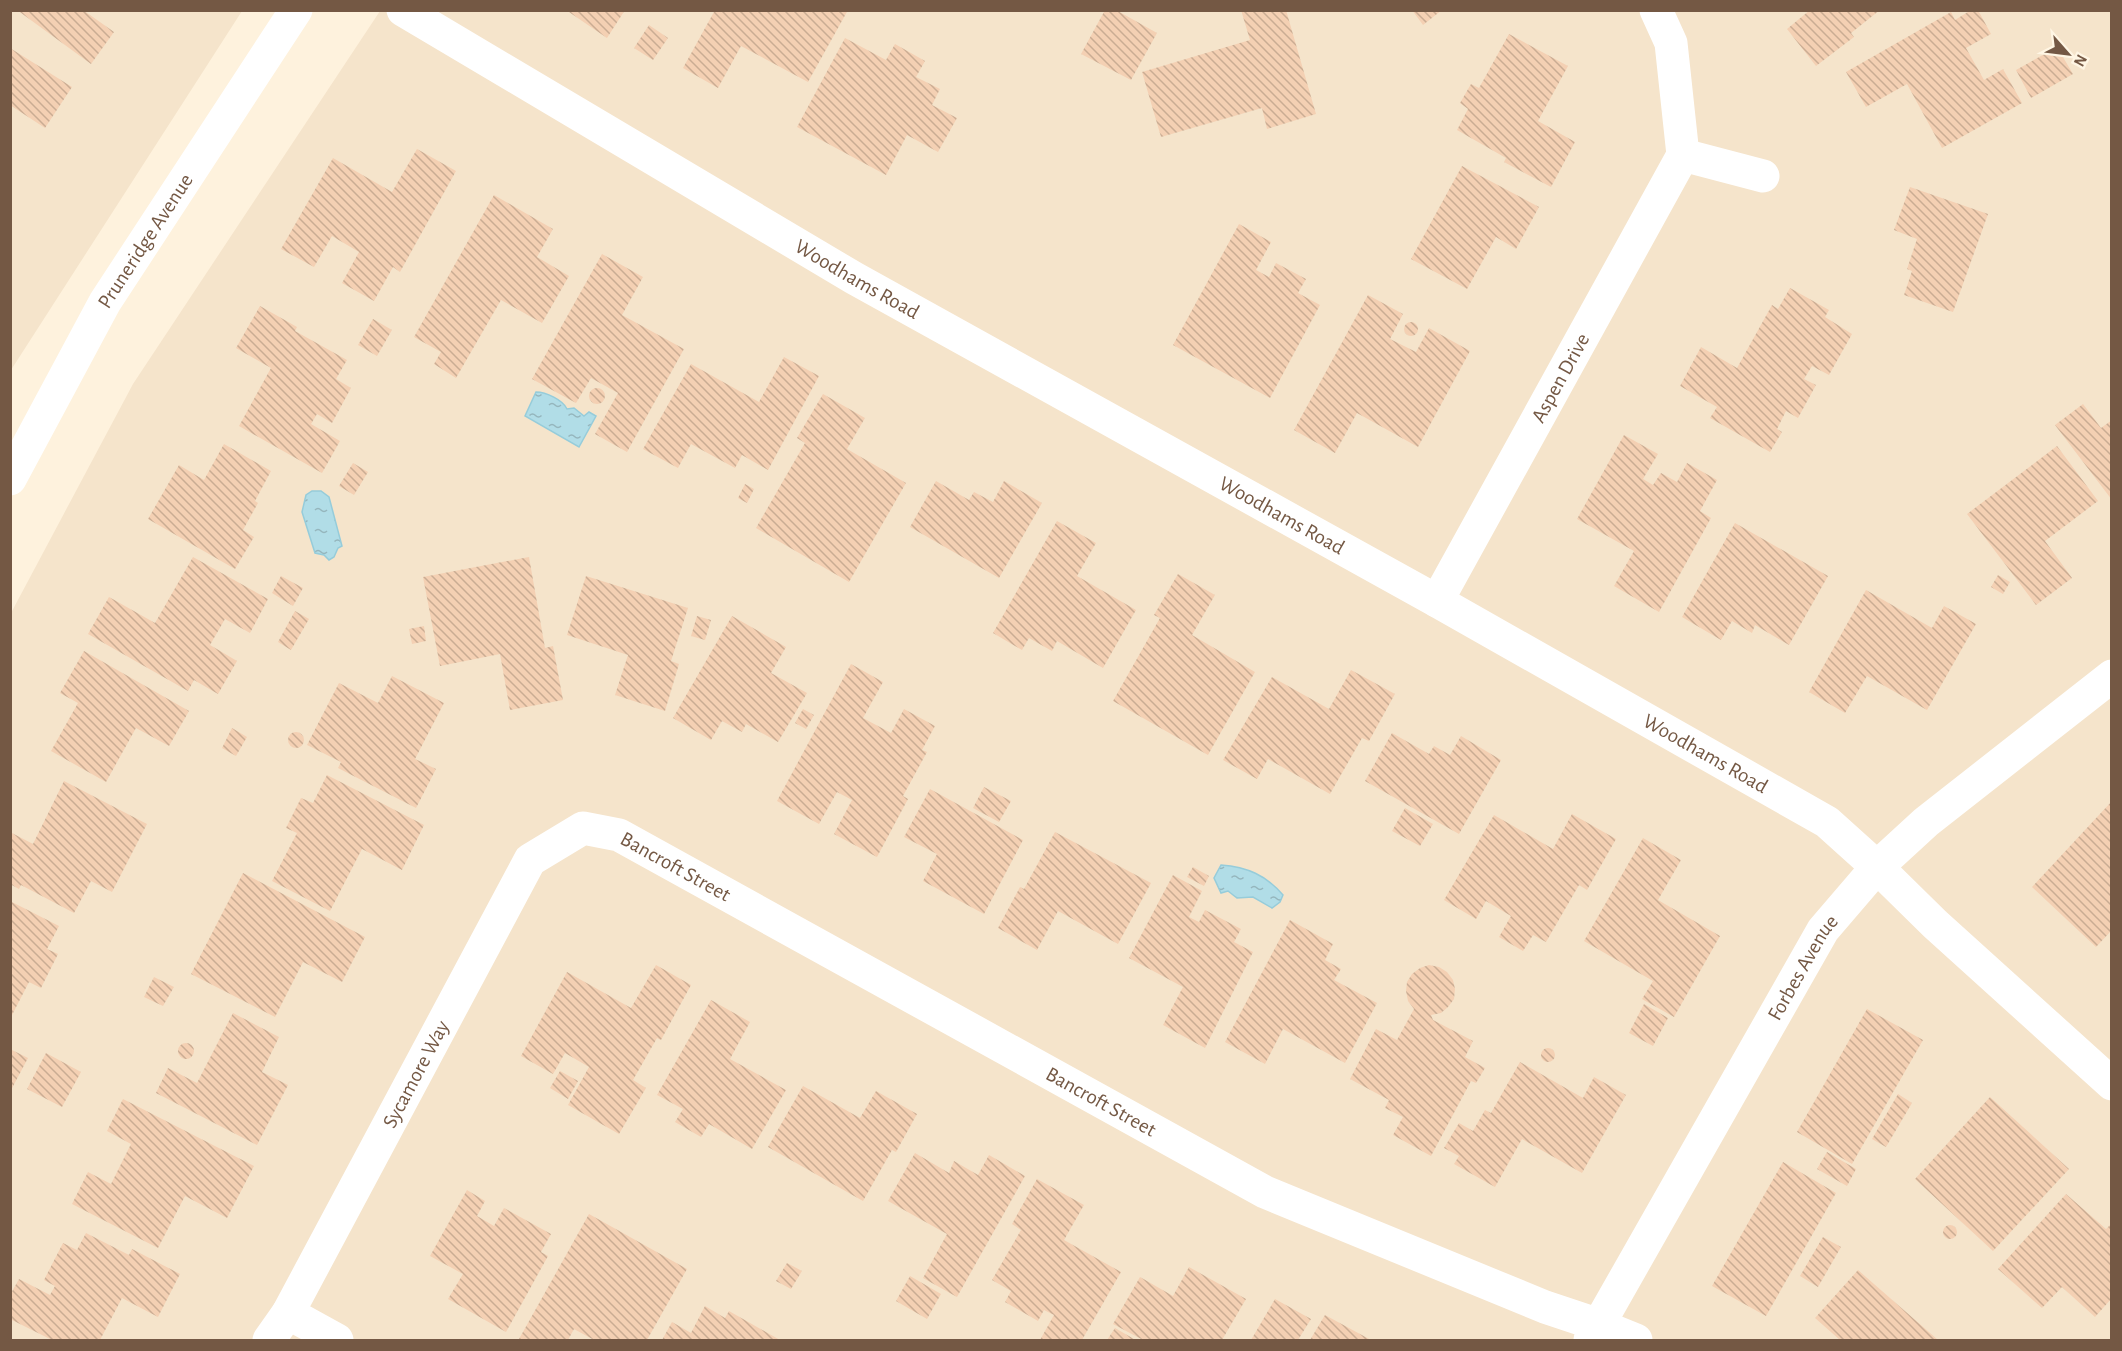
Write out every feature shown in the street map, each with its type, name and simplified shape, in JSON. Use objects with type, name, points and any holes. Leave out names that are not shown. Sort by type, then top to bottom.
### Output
[{"type":"street","name":"Pruneridge Avenue","points":[[10,479],[105,302],[296,10]]},
{"type":"street","name":"Woodhams Road","points":[[403,10],[854,278],[1437,600],[1827,822],[1935,924],[2112,1084]]},
{"type":"street","points":[[1656,10],[1671,42],[1683,155],[1763,176]]},
{"type":"street","name":"Aspen Drive","points":[[1437,600],[1683,155]]},
{"type":"street","name":"Forbes Avenue","points":[[1595,1333],[1823,930],[1877,867],[1935,814],[2112,676]]},
{"type":"street","name":"Sycamore Way","points":[[268,1341],[288,1313],[530,860],[584,828]]},
{"type":"street","name":"Bancroft Street","points":[[584,828],[619,835],[1265,1192],[1545,1306],[1595,1333],[1636,1341]]},
{"type":"street","points":[[288,1313],[338,1341]]},
{"type":"shaded area","points":[[11,11],[242,11],[11,370]]},
{"type":"shaded area","points":[[380,11],[2111,11],[2111,1340],[11,1340],[11,613],[133,384]]},
{"type":"water","points":[[536,392],[554,397],[567,409],[574,408],[584,416],[589,412],[596,416],[579,447],[525,416]]},
{"type":"water","points":[[312,491],[321,491],[329,497],[342,546],[329,560],[324,555],[315,553],[302,512],[306,495]]},
{"type":"water","points":[[1221,865],[1248,870],[1263,877],[1283,895],[1280,902],[1272,908],[1253,897],[1237,898],[1228,891],[1221,893],[1214,878]]},
{"type":"building","points":[[17,10],[83,10],[114,32],[91,64]]},
{"type":"building","points":[[566,10],[625,10],[607,38]]},
{"type":"building","points":[[715,10],[848,10],[808,82],[741,46],[718,88],[683,68]]},
{"type":"building","points":[[1105,10],[1116,10],[1157,33],[1131,80],[1081,54]]},
{"type":"building","points":[[1241,10],[1286,10],[1316,114],[1267,129],[1262,108],[1161,137],[1142,72],[1250,40]]},
{"type":"building","points":[[1412,10],[1442,10],[1423,25]]},
{"type":"building","points":[[1810,10],[1880,10],[1851,33],[1854,37],[1816,66],[1787,29]]},
{"type":"building","points":[[1971,10],[1978,10],[1991,34],[1966,48],[1984,80],[2003,69],[2022,103],[1942,148],[1907,84],[1866,107],[1846,72],[1951,12],[1955,20]]},
{"type":"building","points":[[649,25],[668,38],[653,60],[634,48]]},
{"type":"building","points":[[1509,34],[1568,66],[1538,121],[1575,142],[1551,187],[1504,162],[1506,158],[1457,130],[1468,109],[1460,103],[1471,84],[1479,88]]},
{"type":"building","points":[[845,38],[886,60],[895,44],[925,61],[916,77],[940,89],[932,105],[957,118],[938,152],[907,135],[886,175],[797,127]]},
{"type":"building","points":[[2057,47],[2073,74],[2031,98],[2016,70]]},
{"type":"building","points":[[10,48],[72,87],[45,128],[10,105]]},
{"type":"building","points":[[417,149],[456,171],[400,272],[393,267],[374,301],[342,283],[359,252],[332,236],[314,267],[281,249],[333,158],[392,192]]},
{"type":"building","points":[[1462,166],[1539,207],[1516,249],[1496,237],[1467,289],[1411,259]]},
{"type":"building","points":[[1910,187],[1988,214],[1953,312],[1904,295],[1912,271],[1907,269],[1917,239],[1894,230]]},
{"type":"building","points":[[494,195],[553,229],[537,257],[569,276],[542,323],[501,300],[456,378],[434,364],[441,352],[414,337]]},
{"type":"building","points":[[1239,224],[1271,242],[1256,270],[1269,277],[1276,263],[1306,279],[1298,293],[1320,305],[1270,398],[1173,345]]},
{"type":"building","points":[[602,254],[643,277],[622,315],[684,349],[627,452],[595,434],[618,393],[591,378],[576,403],[532,379]]},
{"type":"building","points":[[1790,288],[1829,310],[1825,317],[1852,334],[1829,375],[1812,366],[1804,379],[1816,385],[1798,418],[1786,411],[1777,429],[1782,432],[1770,452],[1710,418],[1717,407],[1680,386],[1701,347],[1737,368],[1772,305],[1778,309]]},
{"type":"building","points":[[1368,295],[1403,314],[1390,339],[1416,352],[1429,328],[1470,351],[1418,447],[1357,413],[1335,453],[1294,430]]},
{"type":"building","points":[[260,306],[297,327],[295,331],[347,360],[336,379],[351,388],[332,423],[317,414],[311,424],[340,441],[322,473],[239,426],[271,368],[236,348]]},
{"type":"building","points":[[373,319],[392,330],[377,356],[358,345]]},
{"type":"building","points":[[1408,322],[1414,322],[1418,329],[1414,336],[1408,336],[1404,332],[1404,326]]},
{"type":"building","points":[[784,357],[819,376],[768,470],[742,455],[735,468],[691,444],[678,468],[643,449],[691,364],[759,402]]},
{"type":"building","points":[[597,388],[605,396],[597,404],[589,396]]},
{"type":"building","points":[[823,394],[865,418],[847,449],[906,483],[849,582],[756,528],[805,443],[797,438]]},
{"type":"building","points":[[2083,404],[2101,428],[2112,420],[2112,500],[2055,425]]},
{"type":"building","points":[[1624,435],[1658,454],[1643,479],[1653,485],[1661,473],[1677,482],[1687,463],[1717,480],[1700,511],[1711,518],[1659,612],[1614,586],[1634,551],[1577,519]]},
{"type":"building","points":[[224,444],[271,471],[255,501],[258,503],[243,530],[254,537],[235,569],[148,519],[179,465],[204,480]]},
{"type":"building","points":[[2057,446],[2098,501],[2045,541],[2072,578],[2036,605],[1967,514]]},
{"type":"building","points":[[353,463],[368,472],[354,495],[339,486]]},
{"type":"building","points":[[936,481],[969,500],[974,492],[993,502],[1004,481],[1042,503],[999,578],[910,527]]},
{"type":"building","points":[[745,484],[754,489],[747,503],[738,498]]},
{"type":"building","points":[[1057,521],[1096,543],[1077,576],[1136,610],[1103,668],[1057,641],[1052,651],[1029,638],[1022,650],[993,633]]},
{"type":"building","points":[[1735,523],[1828,576],[1789,645],[1755,625],[1752,633],[1732,621],[1721,640],[1682,617]]},
{"type":"building","points":[[193,557],[268,599],[250,633],[225,619],[210,645],[237,661],[218,694],[194,680],[188,691],[88,634],[109,597],[155,623]]},
{"type":"building","points":[[529,557],[545,648],[553,646],[563,700],[510,710],[500,654],[440,666],[423,577]]},
{"type":"building","points":[[1178,574],[1215,595],[1192,635],[1255,672],[1208,755],[1113,701],[1160,618],[1154,615]]},
{"type":"building","points":[[1998,575],[2010,582],[2003,594],[1991,587]]},
{"type":"building","points":[[281,576],[303,588],[293,606],[272,593]]},
{"type":"building","points":[[586,576],[688,608],[671,661],[679,664],[665,711],[615,695],[628,655],[567,635]]},
{"type":"building","points":[[1866,590],[1932,628],[1944,606],[1976,624],[1927,710],[1867,676],[1845,713],[1809,692]]},
{"type":"building","points":[[295,611],[309,619],[291,650],[278,642]]},
{"type":"building","points":[[697,616],[711,620],[705,640],[691,636]]},
{"type":"building","points":[[732,616],[786,647],[771,673],[807,693],[778,742],[746,724],[742,732],[722,721],[711,740],[673,718]]},
{"type":"building","points":[[424,626],[426,641],[412,644],[409,629]]},
{"type":"building","points":[[84,651],[189,711],[169,746],[136,728],[106,782],[51,751],[78,703],[60,693]]},
{"type":"building","points":[[851,664],[883,682],[863,718],[891,733],[904,709],[935,726],[922,750],[927,752],[903,796],[908,799],[877,857],[834,834],[852,800],[837,792],[819,824],[777,801]]},
{"type":"building","points":[[1351,670],[1395,694],[1369,741],[1362,738],[1330,794],[1268,759],[1257,779],[1223,760],[1272,677],[1329,709]]},
{"type":"building","points":[[392,676],[444,703],[415,759],[436,769],[416,808],[338,768],[341,762],[307,745],[339,683],[378,703]]},
{"type":"building","points":[[803,709],[814,715],[806,729],[795,723]]},
{"type":"building","points":[[232,728],[247,737],[236,756],[222,748]]},
{"type":"building","points":[[296,732],[304,740],[296,748],[288,740]]},
{"type":"building","points":[[1392,733],[1429,754],[1434,746],[1450,755],[1461,736],[1501,760],[1459,834],[1365,781]]},
{"type":"building","points":[[327,775],[424,825],[402,870],[362,849],[330,911],[272,881],[297,833],[286,828],[301,798],[313,803]]},
{"type":"building","points":[[64,781],[147,824],[112,892],[91,881],[74,913],[21,885],[19,889],[10,884],[10,832],[33,844]]},
{"type":"building","points":[[984,787],[1011,801],[999,822],[973,808]]},
{"type":"building","points":[[930,789],[1023,840],[984,914],[923,881],[937,854],[904,837]]},
{"type":"building","points":[[2112,801],[2112,930],[2096,947],[2032,887]]},
{"type":"building","points":[[1405,808],[1433,824],[1420,846],[1392,831]]},
{"type":"building","points":[[1572,814],[1616,839],[1587,890],[1579,885],[1546,942],[1533,935],[1523,951],[1499,937],[1511,916],[1486,901],[1476,919],[1444,900],[1494,815],[1553,849]]},
{"type":"building","points":[[1055,832],[1151,883],[1118,944],[1058,911],[1037,950],[998,928],[1020,887],[1024,889]]},
{"type":"building","points":[[1643,838],[1681,860],[1658,900],[1720,936],[1674,1017],[1642,999],[1653,981],[1584,941]]},
{"type":"building","points":[[1193,867],[1209,876],[1204,886],[1187,877]]},
{"type":"building","points":[[243,873],[365,937],[342,982],[303,962],[275,1017],[191,974]]},
{"type":"building","points":[[1173,875],[1202,891],[1189,917],[1199,922],[1205,910],[1241,929],[1234,942],[1253,952],[1205,1048],[1163,1025],[1183,987],[1129,958]]},
{"type":"building","points":[[10,901],[59,926],[47,949],[58,954],[41,988],[29,982],[10,1019]]},
{"type":"building","points":[[1290,920],[1333,944],[1325,960],[1341,969],[1334,980],[1377,1003],[1345,1063],[1283,1029],[1265,1064],[1225,1042]]},
{"type":"building","points":[[656,965],[691,985],[661,1040],[657,1038],[633,1080],[646,1088],[619,1134],[568,1105],[589,1067],[565,1053],[553,1074],[521,1056],[567,972],[631,1008]]},
{"type":"building","points":[[1429,965],[1447,972],[1453,980],[1455,989],[1454,999],[1441,1013],[1431,1015],[1433,1020],[1473,1041],[1465,1057],[1485,1068],[1476,1083],[1471,1081],[1431,1156],[1393,1135],[1403,1117],[1385,1108],[1389,1100],[1350,1079],[1376,1029],[1397,1040],[1414,1009],[1408,1001],[1407,982],[1412,974]]},
{"type":"building","points":[[154,977],[174,987],[163,1006],[144,997]]},
{"type":"building","points":[[711,1000],[750,1022],[730,1059],[786,1090],[752,1149],[709,1124],[701,1137],[675,1122],[683,1109],[657,1095]]},
{"type":"building","points":[[1644,1004],[1668,1018],[1653,1046],[1629,1033]]},
{"type":"building","points":[[1867,1009],[1923,1040],[1852,1164],[1797,1132]]},
{"type":"building","points":[[233,1013],[279,1037],[262,1072],[288,1085],[257,1145],[156,1093],[168,1068],[197,1083]]},
{"type":"building","points":[[186,1043],[194,1051],[186,1059],[178,1051]]},
{"type":"building","points":[[1545,1048],[1551,1048],[1555,1055],[1551,1062],[1545,1062],[1541,1058],[1541,1052]]},
{"type":"building","points":[[10,1049],[28,1058],[10,1092]]},
{"type":"building","points":[[46,1053],[81,1072],[62,1107],[27,1089]]},
{"type":"building","points":[[1520,1062],[1583,1098],[1594,1077],[1626,1095],[1582,1173],[1522,1139],[1495,1187],[1454,1164],[1459,1156],[1444,1148],[1459,1123],[1473,1131],[1485,1110],[1491,1113]]},
{"type":"building","points":[[560,1071],[578,1081],[568,1099],[550,1088]]},
{"type":"building","points":[[803,1086],[860,1118],[876,1091],[917,1114],[896,1152],[892,1150],[863,1201],[768,1147]]},
{"type":"building","points":[[1898,1094],[1912,1103],[1886,1147],[1872,1139]]},
{"type":"building","points":[[1990,1097],[2069,1169],[1993,1251],[1915,1179]]},
{"type":"building","points":[[123,1099],[254,1166],[227,1218],[185,1196],[158,1248],[72,1204],[88,1172],[111,1184],[131,1144],[107,1131]]},
{"type":"building","points":[[1827,1152],[1856,1169],[1847,1186],[1817,1169]]},
{"type":"building","points":[[915,1153],[949,1173],[954,1161],[978,1175],[989,1155],[1025,1176],[957,1297],[923,1278],[947,1234],[888,1201]]},
{"type":"building","points":[[1783,1162],[1836,1193],[1766,1316],[1712,1286]]},
{"type":"building","points":[[1037,1179],[1084,1205],[1064,1240],[1121,1272],[1082,1340],[1040,1340],[1054,1315],[1044,1310],[1038,1321],[1005,1302],[1011,1291],[992,1280],[1021,1230],[1012,1224]]},
{"type":"building","points":[[467,1190],[485,1201],[477,1216],[494,1226],[504,1208],[551,1234],[541,1252],[548,1256],[506,1332],[448,1299],[463,1274],[430,1256]]},
{"type":"building","points":[[2066,1194],[2106,1229],[2112,1223],[2112,1298],[2095,1317],[2062,1287],[2042,1308],[1998,1269]]},
{"type":"building","points":[[589,1214],[687,1269],[647,1340],[594,1340],[574,1329],[568,1340],[519,1339]]},
{"type":"building","points":[[1947,1225],[1953,1225],[1957,1232],[1953,1239],[1947,1239],[1943,1235],[1943,1229]]},
{"type":"building","points":[[86,1233],[129,1255],[132,1249],[180,1274],[158,1317],[122,1298],[100,1340],[52,1340],[10,1319],[10,1295],[19,1279],[50,1295],[55,1286],[44,1280],[63,1243],[77,1250]]},
{"type":"building","points":[[1823,1237],[1841,1247],[1818,1287],[1800,1276]]},
{"type":"building","points":[[787,1263],[802,1271],[791,1289],[776,1281]]},
{"type":"building","points":[[1189,1267],[1246,1299],[1222,1340],[1143,1340],[1113,1324],[1140,1277],[1173,1296]]},
{"type":"building","points":[[1858,1270],[1938,1340],[1840,1340],[1815,1318]]},
{"type":"building","points":[[910,1276],[941,1294],[927,1319],[896,1301]]},
{"type":"building","points":[[1275,1299],[1311,1319],[1298,1340],[1251,1340]]},
{"type":"building","points":[[705,1306],[725,1318],[729,1311],[780,1340],[662,1340],[672,1322],[691,1333]]},
{"type":"building","points":[[1325,1315],[1371,1340],[1310,1340]]},
{"type":"building","points":[[1115,1328],[1134,1339],[1107,1340]]}]
